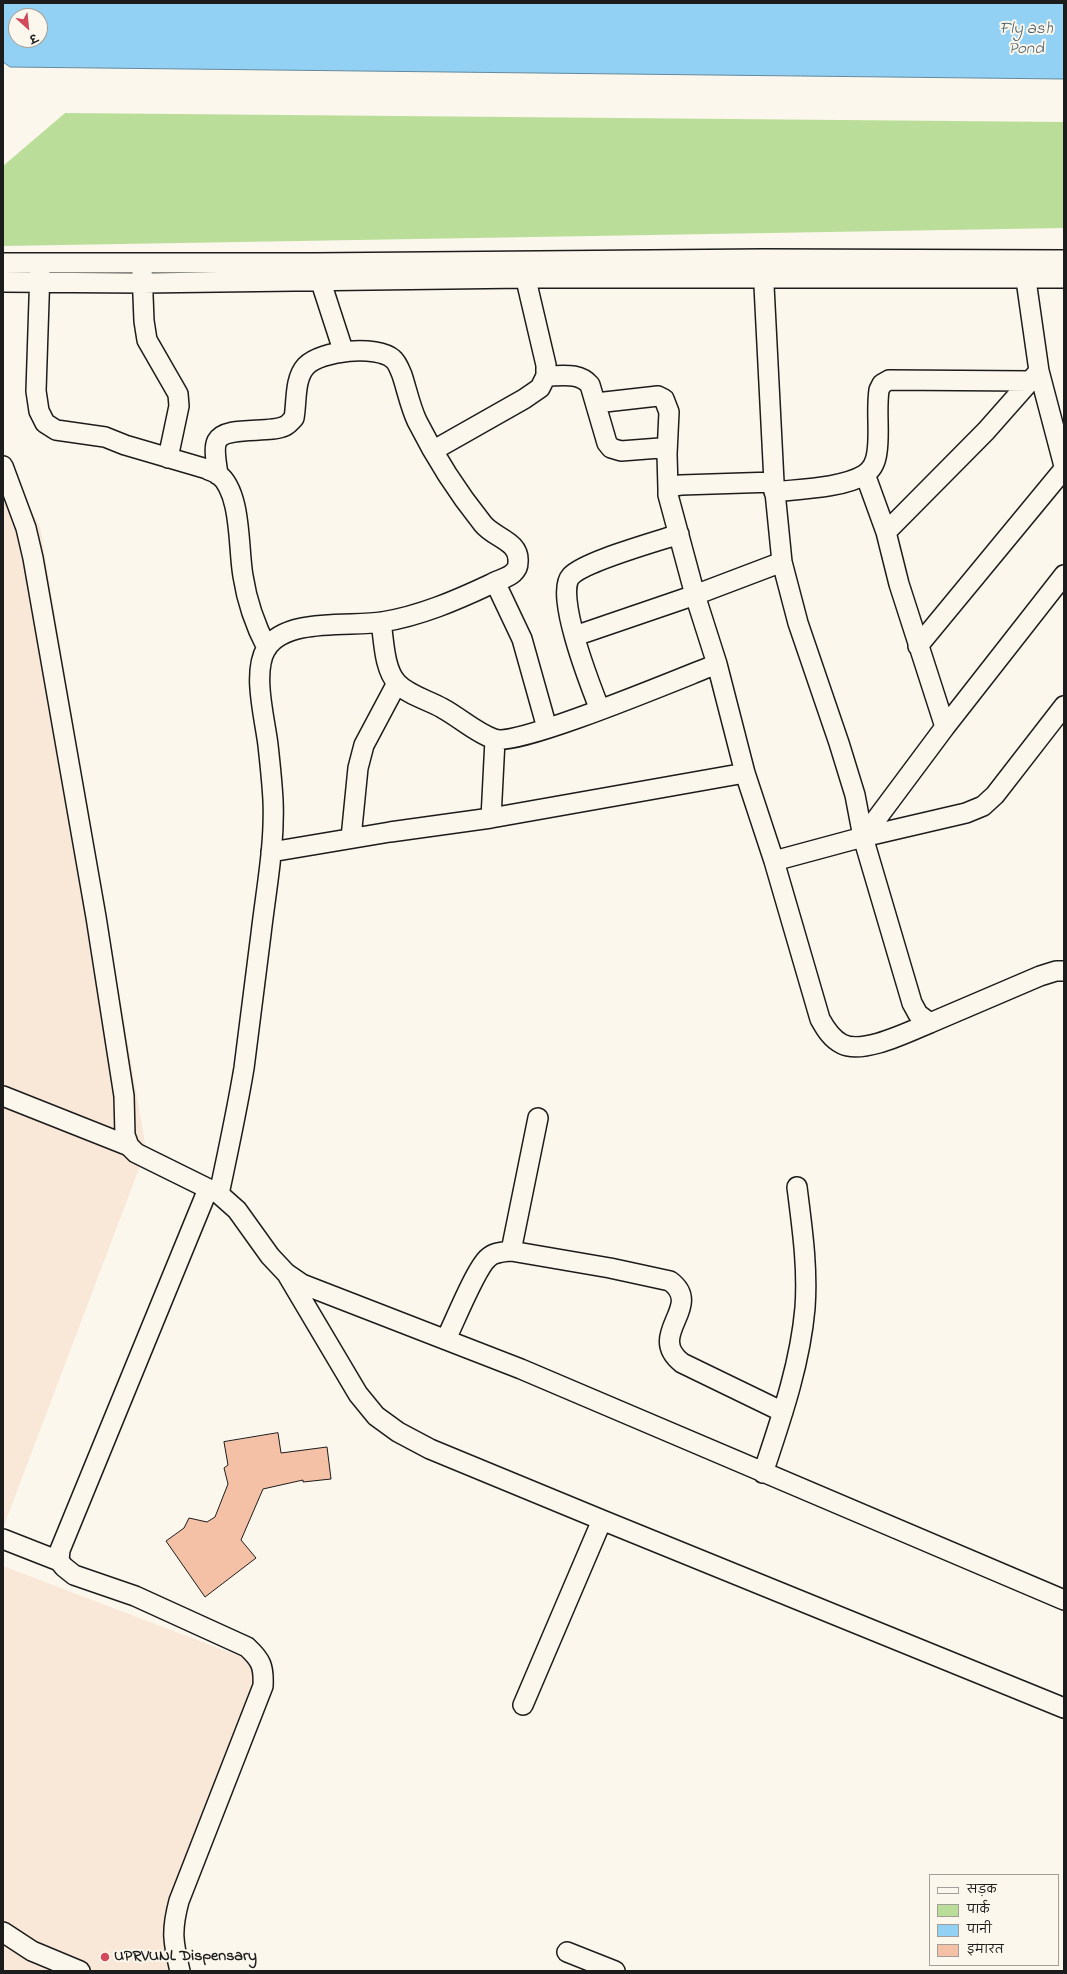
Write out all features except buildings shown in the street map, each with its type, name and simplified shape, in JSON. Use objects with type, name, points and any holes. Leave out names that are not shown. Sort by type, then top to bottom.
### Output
[{"type":"street","points":[[763,259],[774,487],[782,562],[798,622],[839,742],[854,795],[863,837],[912,1003],[918,1014],[930,1023]]},
{"type":"street","points":[[3,282],[319,282],[523,270],[763,259],[1024,269],[1064,278]]},
{"type":"street","points":[[3,263],[315,263],[763,278],[1024,269],[1064,260]]},
{"type":"street","points":[[40,263],[36,391],[39,411],[46,423],[56,430],[105,437],[207,469],[218,475],[228,488],[235,505],[243,576],[248,602],[258,632],[267,648]]},
{"type":"street","points":[[141,263],[144,320],[147,340],[178,394],[179,406],[168,458]]},
{"type":"street","points":[[315,263],[319,282],[343,350]]},
{"type":"street","points":[[918,646],[1064,468],[1035,376],[1024,269]]},
{"type":"street","points":[[434,450],[524,400],[540,388],[546,376],[546,364],[523,270]]},
{"type":"street","points":[[59,1561],[60,1550],[214,1191],[234,1126],[244,1068],[271,852],[273,802],[260,689],[261,668],[267,648],[278,638],[294,630],[308,627],[381,622],[416,614],[468,595],[512,574],[518,567],[517,551],[511,544],[488,530],[472,510],[434,450],[417,420],[408,397],[401,371],[393,358],[380,353],[343,350],[319,357],[306,366],[298,381],[294,418],[286,426],[274,430],[226,433],[221,436],[217,441],[216,448],[218,475]]},
{"type":"street","points":[[546,376],[576,376],[585,379],[590,385],[607,443],[611,448],[621,451],[660,448],[667,454]]},
{"type":"street","points":[[668,489],[681,485],[774,487],[839,483],[856,479],[865,474],[874,466],[877,452],[879,390],[882,384],[889,380],[1035,376]]},
{"type":"street","points":[[886,532],[986,431],[1035,376]]},
{"type":"street","points":[[596,403],[658,396],[668,405],[668,495],[745,773],[774,861],[820,1020],[829,1035],[844,1045],[864,1047],[889,1040],[1040,976],[1056,971],[1064,971]]},
{"type":"street","points":[[3,466],[26,528],[33,558],[96,918],[124,1096],[125,1135],[129,1146]]},
{"type":"street","points":[[865,474],[886,532],[918,646],[945,727]]},
{"type":"street","points":[[600,710],[583,666],[566,604],[566,588],[570,577],[579,570],[595,563],[679,534]]},
{"type":"street","points":[[576,636],[695,595],[782,562]]},
{"type":"street","points":[[863,837],[945,727],[1064,575]]},
{"type":"street","points":[[495,582],[522,639],[547,728]]},
{"type":"street","points":[[381,622],[390,670],[397,683],[458,716],[481,733],[495,740],[518,737],[600,710],[716,664]]},
{"type":"street","points":[[351,838],[358,768],[364,745],[397,683]]},
{"type":"street","points":[[774,861],[863,837],[966,813],[983,806],[995,795],[1064,706]]},
{"type":"street","points":[[491,818],[495,740]]},
{"type":"street","points":[[271,852],[351,838],[491,818],[745,773]]},
{"type":"street","points":[[3,1096],[129,1146],[136,1153],[214,1191],[237,1210],[270,1256],[286,1273],[302,1284],[407,1326],[446,1339],[1064,1600]]},
{"type":"street","points":[[511,1251],[538,1118]]},
{"type":"street","points":[[763,1473],[783,1412],[800,1349],[805,1307],[806,1261],[797,1187]]},
{"type":"street","points":[[446,1339],[478,1273],[487,1258],[498,1252],[511,1251],[610,1268],[670,1282],[676,1286],[681,1295],[678,1314],[669,1338],[668,1347],[674,1357],[682,1363],[783,1412]]},
{"type":"street","points":[[286,1273],[358,1394],[376,1416],[398,1432],[430,1449],[1064,1708]]},
{"type":"street","points":[[523,1705],[602,1520]]},
{"type":"street","points":[[3,1539],[59,1561],[74,1575],[135,1596],[247,1647],[259,1658],[264,1672],[263,1686],[179,1901],[173,1922],[173,1941],[180,1971]]},
{"type":"street","points":[[3,1932],[32,1951],[80,1971]]},
{"type":"street","points":[[567,1952],[615,1971]]},
{"type":"shaded area","points":[[3,456],[40,527],[146,1150],[3,1528]]},
{"type":"shaded area","points":[[3,1566],[273,1669],[163,1936],[169,1971],[3,1971]]},
{"type":"green space","points":[[65,113],[1064,122],[1064,228],[3,246],[3,166]]},
{"type":"water","name":"Fly ash Pond","points":[[3,3],[1064,3],[1064,79],[10,67],[3,62]]},
{"type":"place","name":"UPRVUNL Dispensary","points":[[105,1957]]}]
